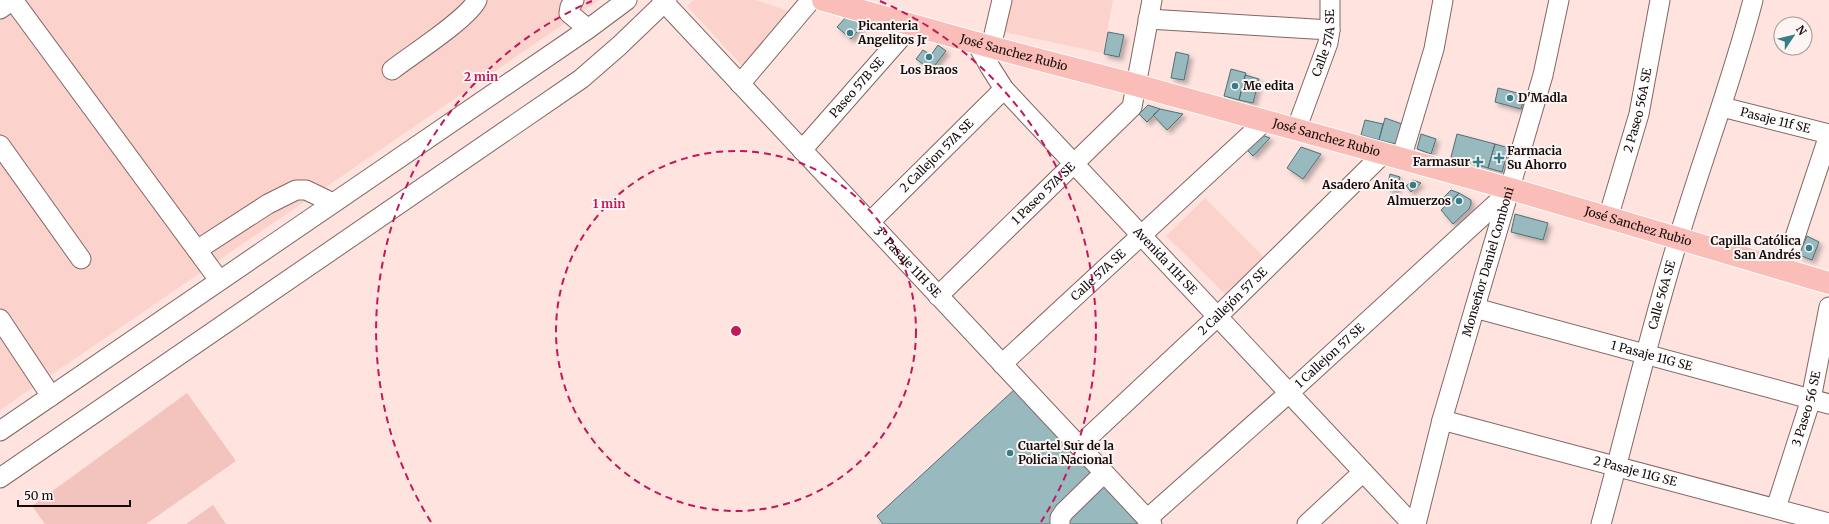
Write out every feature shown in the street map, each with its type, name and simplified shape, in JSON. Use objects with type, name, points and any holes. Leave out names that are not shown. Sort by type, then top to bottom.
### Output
[{"type":"main road","name":"José Sanchez Rubio","points":[[822,0],[984,46],[1136,85],[1511,190],[1829,284]]},
{"type":"street","points":[[0,9],[13,0],[219,280]]},
{"type":"street","points":[[392,70],[460,20],[475,5],[477,0]]},
{"type":"street","points":[[574,0],[570,7],[569,13],[588,29]]},
{"type":"street","points":[[0,431],[588,29],[627,0]]},
{"type":"street","points":[[740,84],[811,0]]},
{"type":"street","points":[[984,46],[1002,0]]},
{"type":"street","name":"1 Paseo 57A SE","points":[[938,296],[1132,107],[1152,0]]},
{"type":"street","name":"Calle 57A SE","points":[[1296,130],[1328,44],[1330,30],[1330,0]]},
{"type":"street","name":"2 Callejón 57 SE","points":[[1078,446],[1392,157],[1434,49],[1443,0]]},
{"type":"street","name":"Monseñor Daniel Comboni","points":[[1416,524],[1442,420],[1544,74],[1559,0]]},
{"type":"street","name":"2 Paseo 56A SE","points":[[1608,218],[1639,114],[1660,0]]},
{"type":"street","name":"Calle 56A SE","points":[[1601,524],[1617,466],[1644,354],[1678,239],[1722,107],[1753,0]]},
{"type":"street","points":[[0,478],[581,79],[664,1]]},
{"type":"street","name":"3° Pasaje 11H SE","points":[[664,1],[1149,522]]},
{"type":"street","points":[[1148,19],[1330,30]]},
{"type":"street","name":"Paseo 57B SE","points":[[802,150],[912,25]]},
{"type":"street","name":"Avenida 11H SE","points":[[984,46],[990,67],[1004,89],[1412,524]]},
{"type":"street","name":"2 Callejon 57A SE","points":[[870,222],[1004,89]]},
{"type":"street","name":"Pasaje 11f SE","points":[[1722,107],[1829,134]]},
{"type":"street","name":"Calle 57A SE","points":[[1002,364],[1266,122]]},
{"type":"street","points":[[1784,270],[1829,134]]},
{"type":"street","points":[[0,145],[81,259]]},
{"type":"street","points":[[197,250],[268,204],[296,190],[306,190],[333,203]]},
{"type":"street","name":"1 Callejon 57 SE","points":[[1149,522],[1511,190]]},
{"type":"street","name":"3 Paseo 56 SE","points":[[1776,508],[1820,402],[1829,307]]},
{"type":"street","name":"1 Pasaje 11G SE","points":[[1475,308],[1820,402]]},
{"type":"street","points":[[0,319],[51,396]]},
{"type":"street","name":"2 Pasaje 11G SE","points":[[1442,420],[1829,522]]},
{"type":"street","points":[[1307,524],[1363,472]]},
{"type":"street","points":[[1060,524],[1060,518],[1064,512],[1104,473]]},
{"type":"shaded area","points":[[0,0],[599,0],[0,410]]},
{"type":"shaded area","points":[[694,0],[755,0],[795,13],[746,70],[687,6]]},
{"type":"shaded area","points":[[1011,0],[1113,0],[1103,53],[1004,32]]},
{"type":"shaded area","points":[[1205,198],[1268,261],[1228,297],[1166,236]]},
{"type":"shaded area","points":[[187,393],[236,461],[146,524],[45,524],[32,506]]},
{"type":"shaded area","points":[[213,505],[226,524],[186,524]]},
{"type":"building","name":"Picanteria Angelitos Jr","points":[[846,17],[864,24],[851,39],[837,27]]},
{"type":"building","points":[[1108,32],[1124,35],[1119,57],[1104,54]]},
{"type":"building","name":"Los Braos","points":[[938,45],[946,51],[931,70],[916,59],[923,50],[931,55]]},
{"type":"building","points":[[1176,52],[1189,55],[1184,80],[1171,78]]},
{"type":"building","name":"Me edita","points":[[1231,69],[1246,73],[1239,100],[1224,96]]},
{"type":"building","points":[[1245,75],[1259,79],[1253,103],[1239,100]]},
{"type":"building","name":"D'Madla","points":[[1498,88],[1525,95],[1521,109],[1495,102]]},
{"type":"building","points":[[1148,105],[1160,109],[1147,122],[1139,114]]},
{"type":"building","points":[[1160,109],[1183,114],[1167,130],[1153,115]]},
{"type":"building","points":[[1385,118],[1402,124],[1396,144],[1379,140]]},
{"type":"building","points":[[1365,120],[1383,124],[1379,140],[1361,135]]},
{"type":"building","points":[[1421,134],[1436,139],[1431,154],[1417,149]]},
{"type":"building","points":[[1457,134],[1495,144],[1488,168],[1451,157]]},
{"type":"building","points":[[1262,135],[1270,138],[1253,156],[1247,150]]},
{"type":"building","name":"Farmacia Su Ahorro","points":[[1495,144],[1509,148],[1502,172],[1488,168]]},
{"type":"building","points":[[1301,147],[1321,154],[1303,179],[1287,168]]},
{"type":"building","points":[[1390,174],[1400,177],[1396,191],[1387,188]]},
{"type":"building","name":"Asadero Anita","points":[[1413,180],[1421,183],[1411,192],[1406,186]]},
{"type":"building","points":[[1451,190],[1459,193],[1451,203],[1444,197]]},
{"type":"building","points":[[1459,193],[1471,200],[1471,204],[1469,209],[1453,224],[1441,210]]},
{"type":"building","points":[[1515,214],[1548,223],[1543,240],[1511,232]]},
{"type":"building","name":"Capilla Católica San Andrés","points":[[1807,236],[1819,242],[1812,260],[1799,255]]},
{"type":"building","name":"Cuartel Sur de la Policia Nacional","points":[[1015,389],[1140,524],[883,524],[877,516]]},
{"type":"place","name":"Picanteria Angelitos Jr","points":[[850,33]]},
{"type":"place","name":"Los Braos","points":[[929,57]]},
{"type":"place","name":"Me edita","points":[[1235,86]]},
{"type":"place","name":"D'Madla","points":[[1510,98]]},
{"type":"place","name":"Farmacia Su Ahorro","points":[[1499,158]]},
{"type":"place","name":"Farmasur","points":[[1478,162]]},
{"type":"place","name":"Asadero Anita","points":[[1413,185]]},
{"type":"place","name":"Almuerzos","points":[[1459,201]]},
{"type":"place","name":"Capilla Católica San Andrés","points":[[1809,248]]},
{"type":"place","name":"Cuartel Sur de la Policia Nacional","points":[[1010,453]]}]
